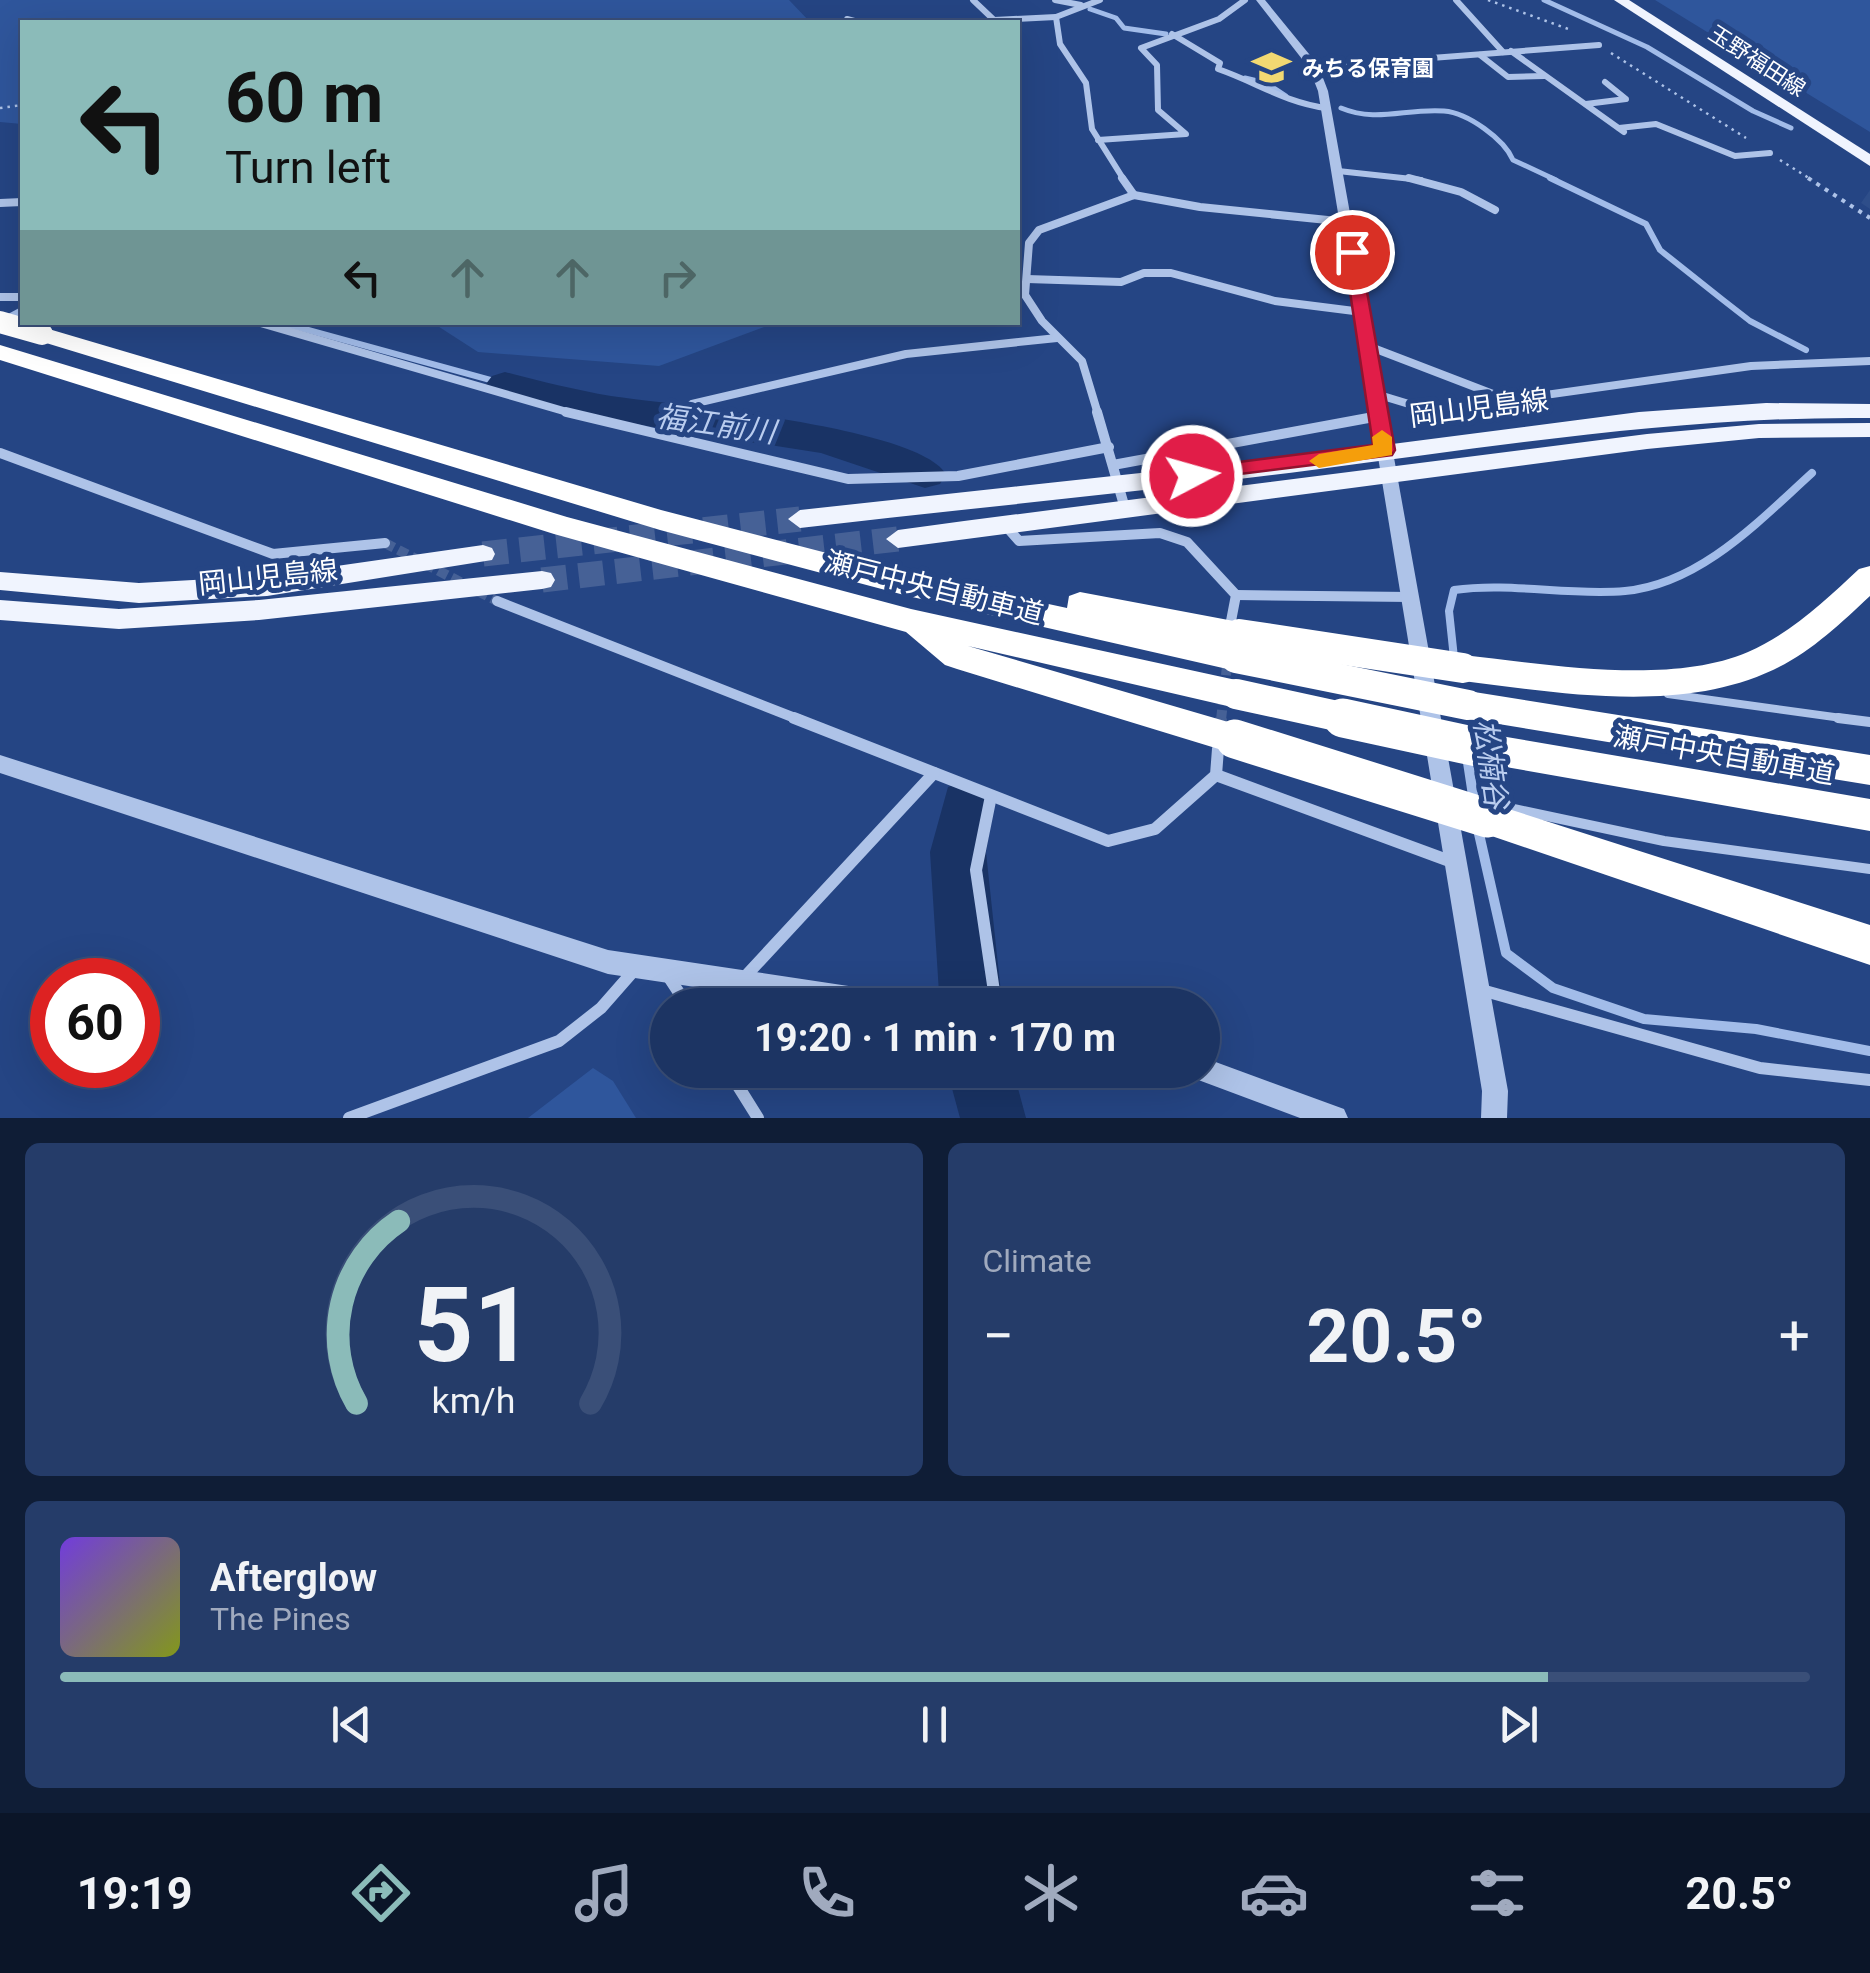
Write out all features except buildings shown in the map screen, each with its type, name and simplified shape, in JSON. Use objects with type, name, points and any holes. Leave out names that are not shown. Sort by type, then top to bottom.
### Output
[{"type":"highway","points":[[32,326],[660,520],[1235,638],[1574,680],[1677,680],[1757,663],[1826,621],[1870,577]]},
{"type":"highway","name":"瀬戸中央自動車道","points":[[3,346],[564,527],[911,621],[1477,747],[1870,815]]},
{"type":"highway","points":[[911,621],[957,656],[1227,744],[1487,811],[1870,945]]},
{"type":"highway","name":"瀬戸中央自動車道","points":[[1235,638],[1468,705],[1870,770]]},
{"type":"main road","name":"玉野福田線","points":[[1620,0],[1870,161]]},
{"type":"main road","name":"玉野福田線","points":[[1638,0],[1870,146]]},
{"type":"main road","name":"岡山児島線","points":[[800,519],[1115,473],[1288,465],[1639,419],[1766,410],[1870,411]]},
{"type":"main road","name":"岡山児島線","points":[[898,539],[1124,505],[1660,442],[1780,431],[1870,430]]},
{"type":"main road","name":"岡山児島線","points":[[0,581],[138,593],[268,586],[484,554]]},
{"type":"main road","name":"岡山児島線","points":[[0,610],[119,619],[258,610],[542,580]]},
{"type":"street","points":[[973,0],[992,20]]},
{"type":"street","points":[[1054,0],[1081,5]]},
{"type":"street","points":[[1009,20],[1056,17],[1100,0]]},
{"type":"street","points":[[1098,140],[1186,134],[1158,110],[1157,65],[1141,48],[1171,34],[1216,24],[1245,0]]},
{"type":"street","points":[[1260,0],[1314,67],[1326,108],[1495,1092],[1494,1118]]},
{"type":"street","points":[[1456,0],[1507,52],[1621,130],[1656,124],[1735,156],[1770,154]]},
{"type":"street","points":[[1056,17],[1060,48],[1086,82],[1084,101],[1107,162],[1134,194]]},
{"type":"street","points":[[1171,34],[1220,63],[1218,69],[1260,84],[1287,102],[1326,108]]},
{"type":"street","points":[[1314,67],[1599,45]]},
{"type":"street","points":[[1480,54],[1508,78],[1545,76]]},
{"type":"street","points":[[1586,104],[1626,100],[1605,82]]},
{"type":"street","points":[[1338,171],[1385,170],[1428,186],[1460,190],[1494,210]]},
{"type":"street","points":[[1124,505],[1082,361],[1057,338],[1025,295],[1029,243],[1039,230],[1134,194],[1200,207],[1347,222]]},
{"type":"street","points":[[1027,279],[1120,282],[1144,273],[1171,273],[1276,301],[1362,312]]},
{"type":"street","points":[[267,325],[576,415],[848,479],[958,476],[1109,447]]},
{"type":"street","points":[[3,346],[32,326]]},
{"type":"street","points":[[668,436],[692,404],[906,354],[1057,338]]},
{"type":"street","points":[[1368,346],[1510,400]]},
{"type":"street","points":[[1376,394],[1432,411],[1751,366],[1870,361]]},
{"type":"street","points":[[1115,473],[1378,416]]},
{"type":"street","points":[[0,453],[274,554],[364,542],[386,543]]},
{"type":"street","points":[[1004,523],[1020,542],[1160,533],[1187,542],[1236,595],[1235,638]]},
{"type":"street","points":[[1236,595],[1411,597]]},
{"type":"street","points":[[497,601],[1108,841],[1154,829],[1216,776],[1227,744]]},
{"type":"street","points":[[0,764],[608,962],[780,988]]},
{"type":"street","points":[[740,982],[934,773]]},
{"type":"street","points":[[1216,776],[1456,863]]},
{"type":"street","points":[[991,796],[976,870],[993,988]]},
{"type":"street","points":[[350,1118],[559,1041],[601,1008],[638,967]]},
{"type":"street","points":[[665,971],[676,988]]},
{"type":"street","points":[[1477,989],[1760,1068],[1870,1080]]},
{"type":"street","points":[[1220,1075],[1335,1118]]},
{"type":"street","points":[[739,1088],[758,1118]]},
{"type":"lane","points":[[1574,680],[1870,722]]},
{"type":"lane","points":[[1487,811],[1664,841],[1870,869]]},
{"type":"path","points":[[1488,0],[1542,17],[1599,45],[1870,218]]},
{"type":"shaded area","points":[[0,0],[789,0],[808,20],[20,20],[20,124],[0,122]]},
{"type":"shaded area","points":[[1655,0],[1870,0],[1870,132]]},
{"type":"shaded area","points":[[436,325],[770,325],[659,366],[478,352]]},
{"type":"shaded area","points":[[593,1068],[613,1081],[636,1118],[528,1118]]},
{"type":"waterway","points":[[1544,0],[1647,47],[1753,111],[1791,128]]},
{"type":"waterway","name":"松楠谷","points":[[1090,9],[1116,18],[1124,28],[1166,34]]},
{"type":"waterway","name":"松楠谷","points":[[1245,78],[1266,83],[1286,96]]},
{"type":"waterway","name":"松楠谷","points":[[1341,108],[1379,115],[1453,113],[1494,136],[1513,160],[1556,180]]},
{"type":"waterway","name":"松楠谷","points":[[1550,178],[1646,224],[1660,250],[1723,300],[1750,321],[1806,350]]},
{"type":"waterway","points":[[9,317],[20,311]]},
{"type":"waterway","points":[[290,325],[505,384]]},
{"type":"waterway","name":"福江前川","points":[[505,384],[609,408],[823,440],[875,454],[925,474]]},
{"type":"waterway","name":"松楠谷","points":[[1454,658],[1449,611],[1454,590],[1497,587],[1604,592],[1652,586],[1678,576],[1727,547],[1812,473]]},
{"type":"waterway","name":"松楠谷","points":[[1467,756],[1474,802]]},
{"type":"waterway","name":"福江前川","points":[[967,804],[958,852],[970,988]]},
{"type":"waterway","name":"松楠谷","points":[[1477,825],[1506,953],[1553,988],[1644,1019],[1756,1029],[1870,1051]]},
{"type":"waterway","name":"福江前川","points":[[985,1088],[993,1118]]},
{"type":"tunnel","points":[[483,554],[800,519]]},
{"type":"tunnel","points":[[542,580],[898,539]]},
{"type":"tunnel","points":[[385,543],[497,601]]},
{"type":"tunnel","points":[[1221,720],[1228,657]]},
{"type":"tunnel","points":[[1220,729],[1221,718]]},
{"type":"slow traffic","points":[[1319,461],[1384,450],[1382,437]]},
{"type":"place","name":"みちる保育園","points":[[1272,68]]},
{"type":"route","points":[[1192,476],[1384,450],[1352,252]]}]
